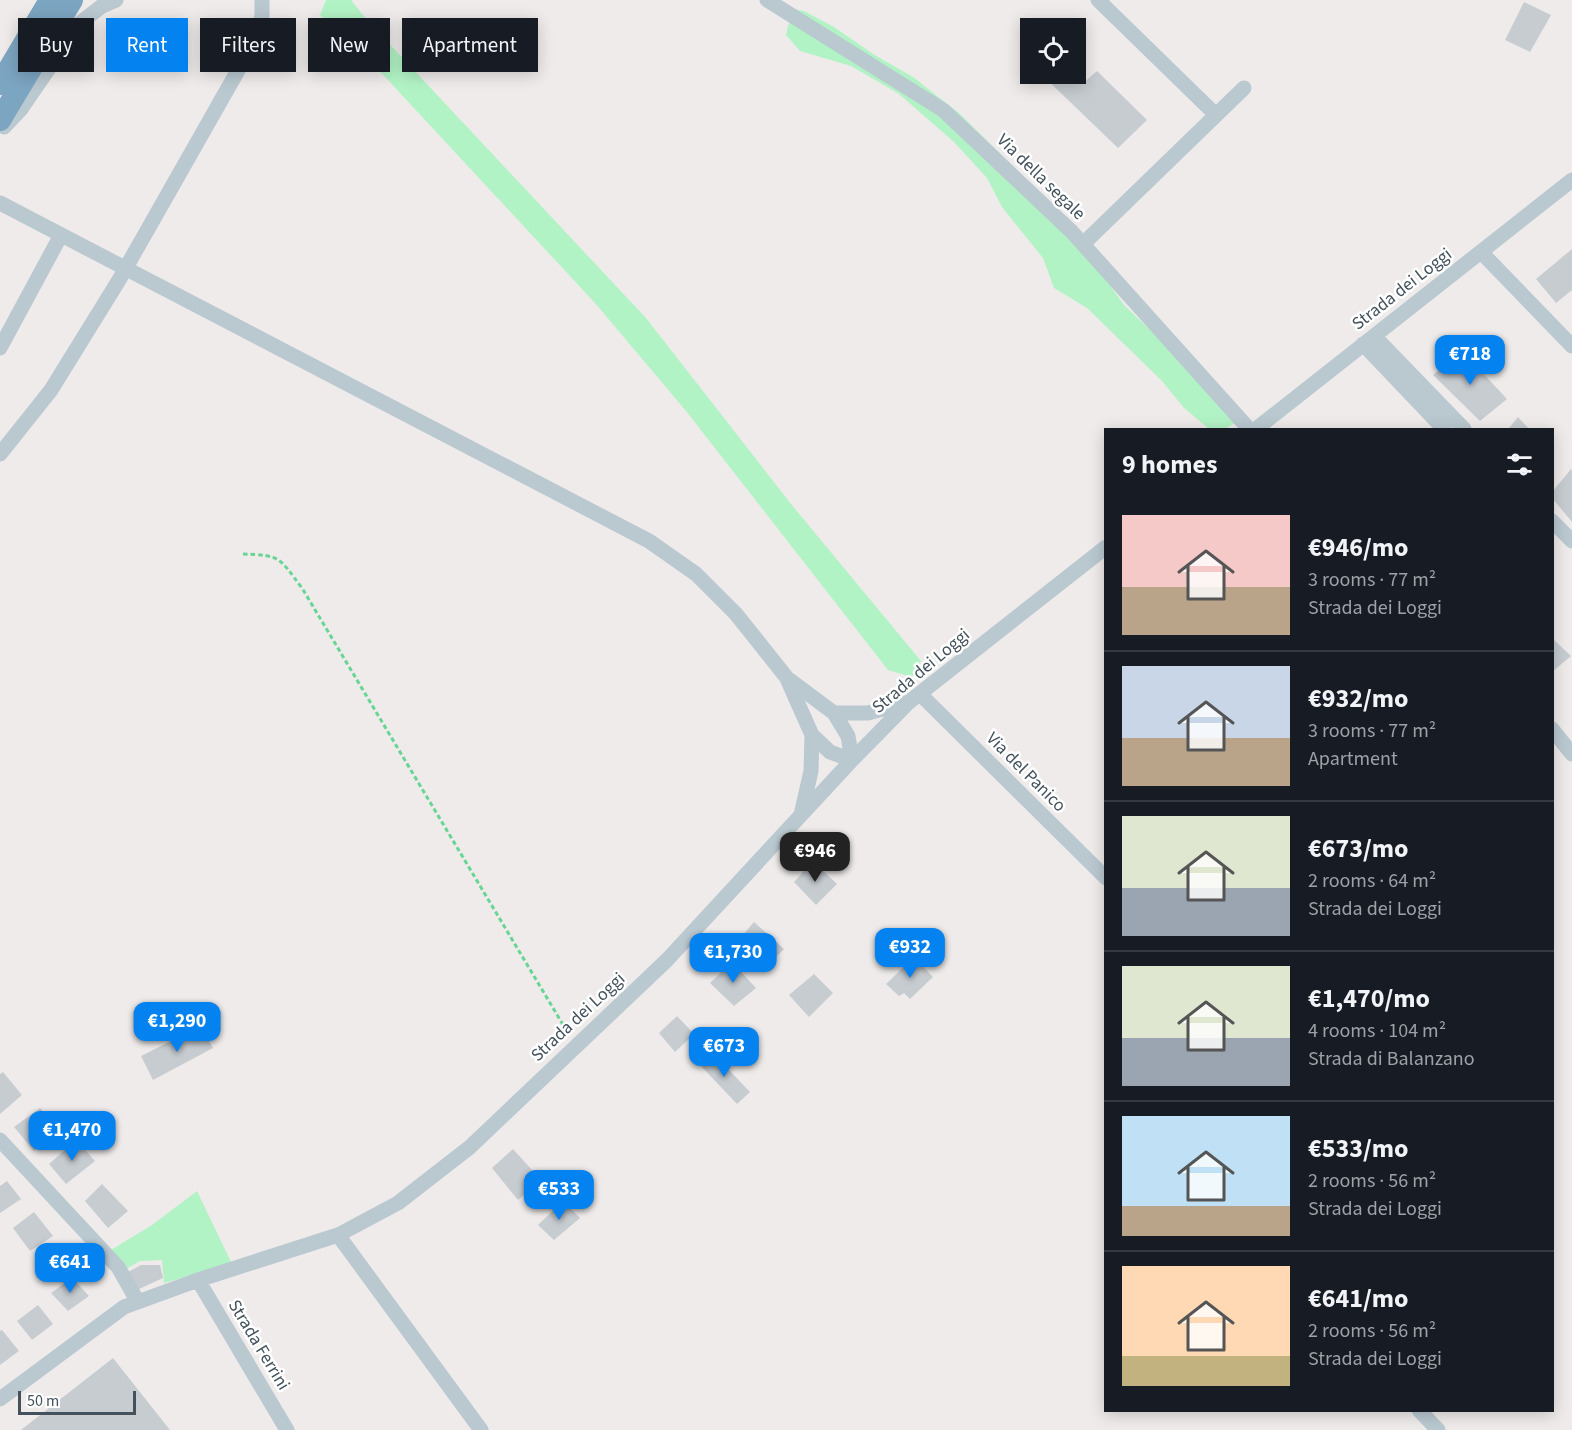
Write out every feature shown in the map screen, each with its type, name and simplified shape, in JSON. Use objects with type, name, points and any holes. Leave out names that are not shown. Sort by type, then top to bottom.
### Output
[{"type":"highway","points":[[0,60],[34,0]]},
{"type":"highway","points":[[0,84],[50,0]]},
{"type":"highway","points":[[0,120],[72,0]]},
{"type":"street","points":[[0,131],[21,110],[80,23],[102,6],[116,0]]},
{"type":"street","points":[[0,454],[51,390],[119,280],[253,44],[262,16],[262,0]]},
{"type":"street","name":"Via della segale","points":[[766,0],[943,110],[1083,244],[1248,428]]},
{"type":"street","points":[[1098,0],[1216,115]]},
{"type":"street","points":[[1083,244],[1244,88]]},
{"type":"street","name":"Strada dei Loggi","points":[[1257,428],[1481,252],[1570,187]]},
{"type":"street","points":[[4,206],[649,541],[696,574],[736,614],[787,678],[834,713],[848,736],[852,760],[830,752],[812,735],[787,678]]},
{"type":"street","points":[[0,348],[61,235]]},
{"type":"street","points":[[1481,252],[1572,346]]},
{"type":"street","points":[[1369,340],[1443,428]]},
{"type":"street","points":[[1369,340],[1463,428]]},
{"type":"street","points":[[1554,523],[1572,541]]},
{"type":"street","name":"Strada dei Loggi","points":[[0,1399],[124,1308],[198,1280],[338,1235],[398,1203],[461,1154],[668,960],[852,760],[915,698],[1104,550]]},
{"type":"street","points":[[834,713],[868,713],[915,698]]},
{"type":"street","name":"Via del Panico","points":[[915,698],[1104,876]]},
{"type":"street","points":[[1554,732],[1572,754]]},
{"type":"street","points":[[801,815],[811,771],[812,735]]},
{"type":"street","points":[[0,1140],[118,1267],[138,1302]]},
{"type":"street","points":[[338,1235],[482,1430]]},
{"type":"street","name":"Strada Ferrini","points":[[198,1280],[287,1430]]},
{"type":"street","points":[[1421,1412],[1438,1430]]},
{"type":"path","points":[[243,554],[267,555],[280,560],[302,588],[565,1028],[580,1042]]},
{"type":"green space","points":[[326,0],[351,0],[365,18],[323,18],[320,15]]},
{"type":"green space","points":[[792,9],[804,11],[834,27],[873,54],[913,77],[959,113],[1018,171],[1051,218],[1099,270],[1124,305],[1198,376],[1235,423],[1227,428],[1208,428],[1184,408],[1162,381],[1087,308],[1054,288],[1043,258],[1002,207],[987,178],[954,142],[899,94],[851,66],[800,51],[786,35]]},
{"type":"green space","points":[[390,45],[402,57],[402,72],[416,72],[646,318],[791,504],[921,661],[912,677],[888,670],[686,411],[595,303],[380,72],[390,72]]},
{"type":"green space","points":[[197,1191],[232,1264],[164,1283],[162,1260],[140,1261],[126,1269],[111,1250],[152,1225]]},
{"type":"building","points":[[1524,2],[1551,15],[1530,52],[1505,40]]},
{"type":"building","points":[[1097,71],[1147,120],[1118,148],[1051,84],[1086,84],[1086,81]]},
{"type":"building","points":[[1572,249],[1572,290],[1556,303],[1536,279]]},
{"type":"building","points":[[1463,352],[1507,399],[1480,421],[1433,375]]},
{"type":"building","points":[[1518,417],[1528,428],[1509,428]]},
{"type":"building","points":[[1571,469],[1572,522],[1554,500],[1554,490]]},
{"type":"building","points":[[1554,640],[1571,656],[1554,670]]},
{"type":"building","points":[[813,861],[837,884],[816,905],[794,882]]},
{"type":"building","points":[[754,922],[784,949],[763,970],[736,943]]},
{"type":"building","points":[[914,957],[933,977],[910,999],[904,993],[899,996],[886,984]]},
{"type":"building","points":[[732,962],[756,988],[734,1006],[710,983]]},
{"type":"building","points":[[814,974],[833,993],[809,1017],[789,995]]},
{"type":"building","points":[[677,1016],[694,1034],[675,1052],[659,1033]]},
{"type":"building","points":[[201,1026],[213,1048],[153,1080],[141,1056]]},
{"type":"building","points":[[712,1052],[750,1092],[737,1104],[699,1064]]},
{"type":"building","points":[[3,1072],[22,1095],[0,1114],[0,1074]]},
{"type":"building","points":[[40,1108],[59,1130],[34,1151],[14,1127]]},
{"type":"building","points":[[76,1140],[95,1161],[66,1184],[49,1164]]},
{"type":"building","points":[[513,1149],[541,1180],[518,1200],[492,1168]]},
{"type":"building","points":[[7,1181],[21,1199],[0,1213],[0,1186]]},
{"type":"building","points":[[102,1184],[128,1211],[108,1228],[85,1201]]},
{"type":"building","points":[[563,1201],[580,1218],[554,1240],[538,1225]]},
{"type":"building","points":[[34,1212],[53,1236],[30,1251],[13,1228]]},
{"type":"building","points":[[141,1265],[160,1265],[163,1278],[139,1289],[128,1272]]},
{"type":"building","points":[[72,1278],[89,1296],[68,1311],[51,1293]]},
{"type":"building","points":[[38,1305],[53,1324],[32,1340],[17,1321]]},
{"type":"building","points":[[2,1330],[19,1351],[0,1365],[0,1331]]},
{"type":"building","points":[[113,1358],[170,1430],[21,1430]]}]
